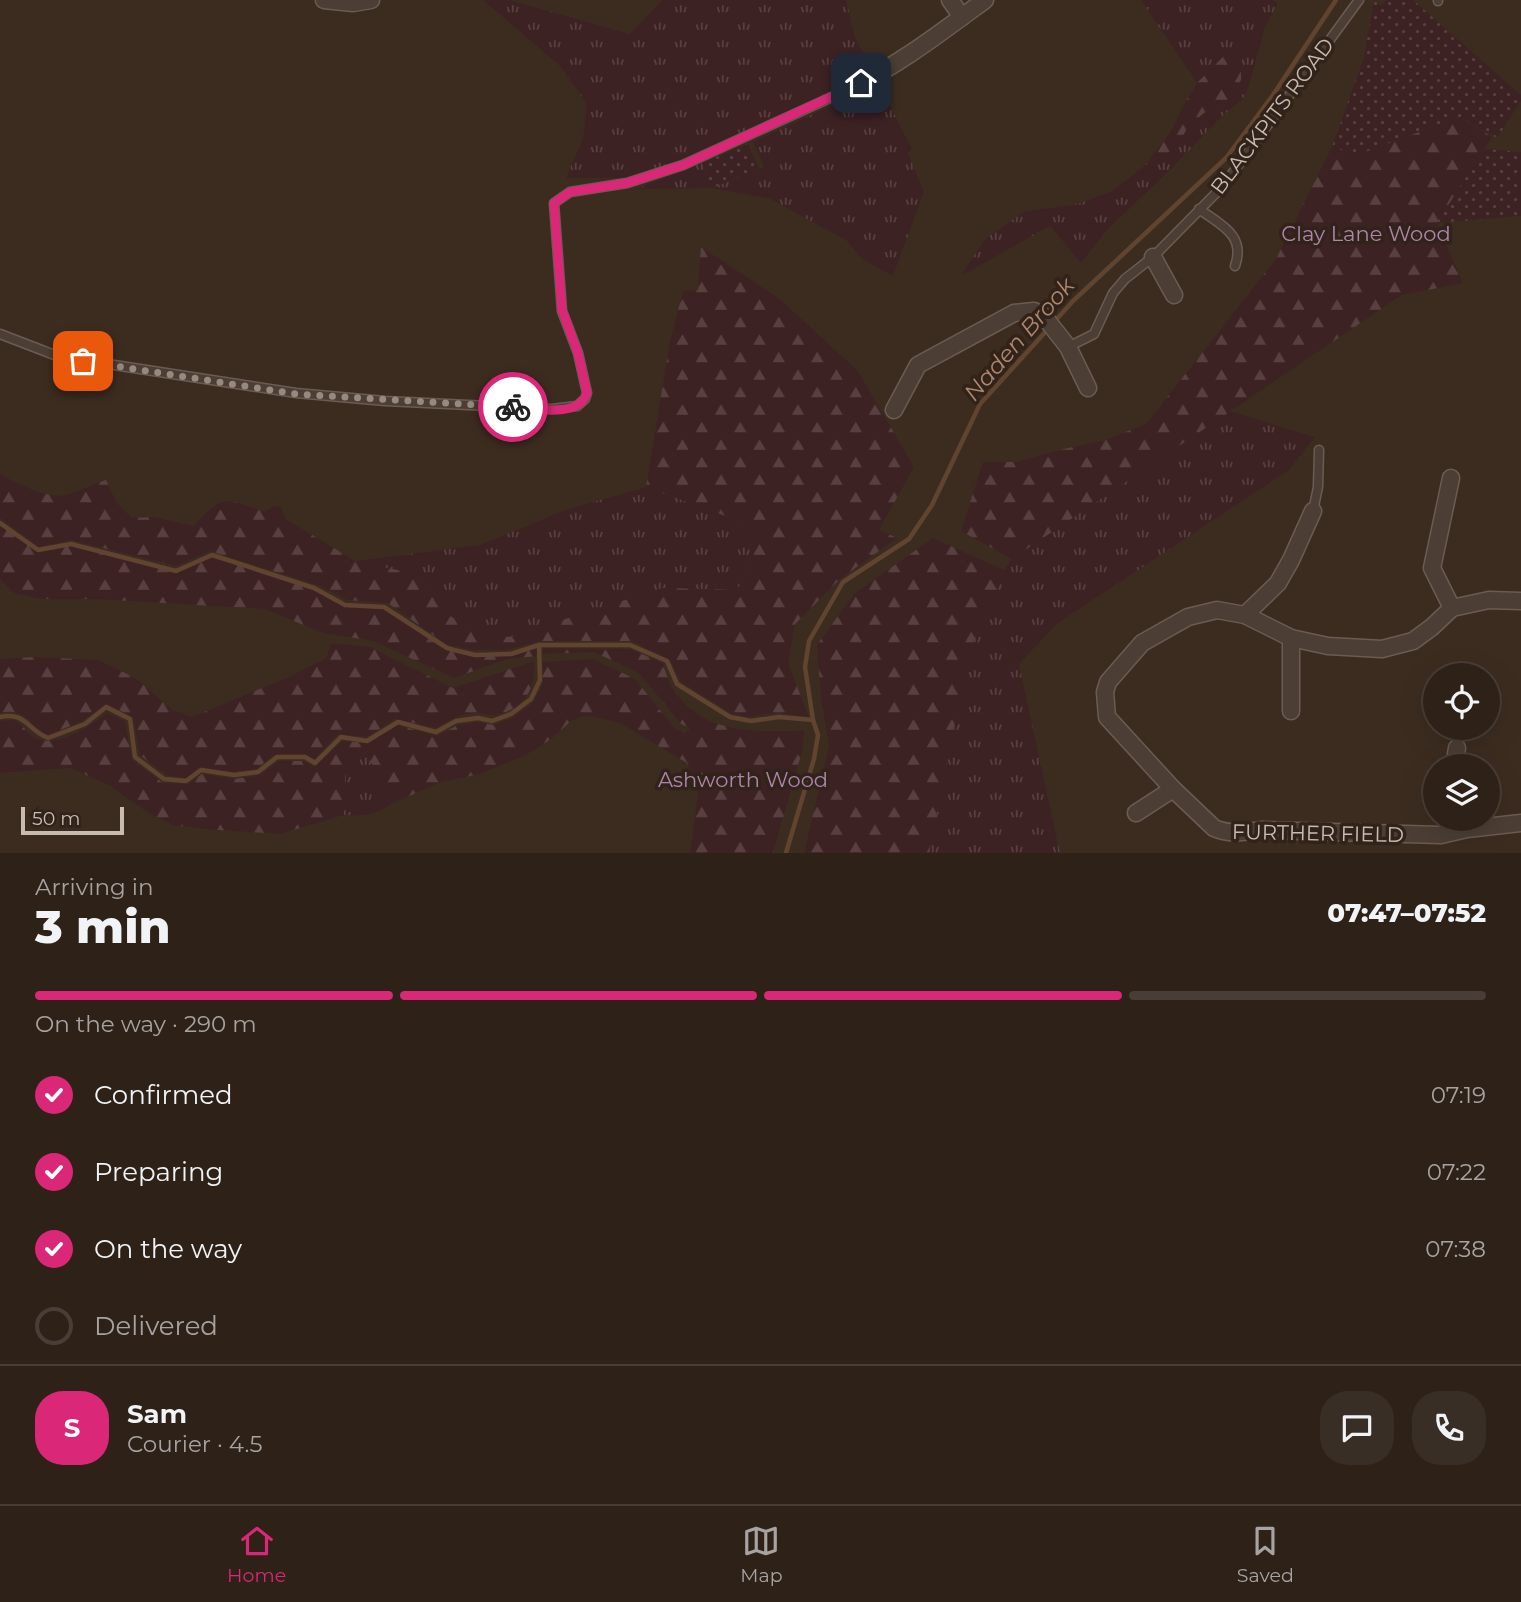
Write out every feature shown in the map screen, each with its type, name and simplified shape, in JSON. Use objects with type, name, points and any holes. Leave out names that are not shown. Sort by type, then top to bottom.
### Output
[{"type":"street","points":[[324,0],[371,0]]},
{"type":"street","points":[[950,0],[962,17]]},
{"type":"street","points":[[845,91],[877,76],[917,51],[985,0]]},
{"type":"street","points":[[1153,257],[1174,295]]},
{"type":"street","points":[[894,410],[918,365],[1014,313],[1039,313],[1055,329],[1068,347],[1088,388]]},
{"type":"street","points":[[1451,478],[1432,568],[1452,608]]},
{"type":"street","points":[[1313,511],[1278,583],[1245,615],[1291,638],[1328,646],[1382,649],[1413,641],[1452,608],[1489,600],[1521,601]]},
{"type":"street","name":"FURTHER FIELD","points":[[1245,615],[1217,610],[1188,617],[1142,643],[1108,682],[1105,692],[1107,717],[1173,789],[1214,828],[1222,832],[1262,830],[1441,835],[1450,831]]},
{"type":"street","points":[[1291,638],[1291,711]]},
{"type":"street","points":[[1456,754],[1457,748]]},
{"type":"street","points":[[1136,813],[1173,789]]},
{"type":"street","name":"FURTHER FIELD","points":[[1500,823],[1521,823]]},
{"type":"lane","name":"BLACKPITS ROAD","points":[[1068,347],[1094,334],[1113,293],[1125,279],[1153,257],[1223,186],[1360,0]]},
{"type":"lane","points":[[0,334],[65,359],[296,394],[567,409],[578,406],[587,393],[578,353],[562,310],[554,203],[570,192],[627,183],[683,165],[845,91]]},
{"type":"lane","points":[[1199,209],[1236,240],[1240,253],[1235,266]]},
{"type":"lane","points":[[1313,511],[1318,487],[1319,450]]},
{"type":"green space","points":[[483,0],[510,0],[630,34],[662,0],[846,0],[855,37],[873,73],[656,171],[626,178],[566,178],[583,138],[587,104],[561,67]]},
{"type":"green space","points":[[1141,0],[1272,0],[1278,3],[1265,27],[1249,86],[1242,100],[1221,117],[1106,231],[1081,263],[1050,226],[961,276],[985,239],[1024,212],[1078,204],[1114,190],[1145,165],[1175,148],[1188,125],[1204,113],[1224,104],[1227,53],[1197,83]]},
{"type":"green space","points":[[1374,0],[1381,6],[1386,0],[1413,0],[1521,95],[1521,101],[1497,138],[1459,117],[1357,155],[1332,147],[1364,57]]},
{"type":"green space","points":[[1227,53],[1241,56],[1241,80],[1224,104],[1204,113],[1189,125],[1176,148],[1145,165],[1172,130],[1197,83]]},
{"type":"green space","points":[[865,90],[871,100],[884,94],[912,149],[908,153],[924,192],[893,276],[862,259],[846,240],[770,199],[712,188],[636,189],[702,163],[713,188],[764,167],[753,142]]},
{"type":"green space","name":"Clay Lane Wood","points":[[1459,117],[1492,137],[1437,223],[1463,283],[1402,295],[1012,559],[961,531],[983,462],[1016,462],[1105,440],[1146,424],[1276,259],[1332,147],[1357,155]]},
{"type":"green space","points":[[748,144],[759,169],[712,188],[702,163]]},
{"type":"green space","points":[[1484,149],[1521,152],[1521,216],[1437,223]]},
{"type":"green space","points":[[701,247],[780,299],[858,371],[914,467],[879,530],[897,538],[840,579],[795,624],[788,663],[809,717],[777,713],[748,717],[732,714],[681,682],[670,660],[631,641],[540,641],[507,650],[473,650],[447,645],[388,603],[347,600],[320,586],[210,551],[176,566],[71,540],[39,547],[0,518],[0,474],[31,489],[57,496],[106,480],[117,503],[132,518],[153,517],[194,526],[213,507],[226,501],[266,512],[272,507],[280,506],[286,519],[355,561],[411,573],[434,592],[445,613],[477,632],[509,637],[663,588],[737,590],[743,581],[750,557],[742,522],[646,487],[670,341],[683,291],[698,290]]},
{"type":"green space","points":[[1230,411],[1315,437],[1289,470],[1058,623],[1019,664],[1060,853],[929,853],[968,654],[1004,570],[1012,559]]},
{"type":"green space","points":[[646,487],[742,522],[750,557],[737,590],[663,588],[509,637],[477,632],[445,613],[434,592],[411,573],[355,561],[480,545],[565,510]]},
{"type":"green space","points":[[0,525],[38,552],[71,546],[177,573],[213,557],[314,590],[344,606],[383,609],[446,650],[475,656],[512,654],[537,647],[536,656],[507,659],[454,678],[373,641],[323,633],[265,609],[95,599],[41,599],[14,593],[0,579]]},
{"type":"green space","points":[[933,538],[1004,570],[968,654],[929,853],[804,853],[829,746],[821,698],[817,645],[854,594]]},
{"type":"green space","points":[[331,643],[370,647],[453,688],[534,661],[533,681],[520,704],[504,713],[466,714],[437,728],[395,719],[367,737],[338,734],[315,759],[305,754],[274,755],[256,769],[233,772],[200,767],[186,778],[166,775],[140,755],[133,717],[107,704],[82,721],[48,735],[22,715],[0,713],[0,659],[34,657],[99,660],[137,679],[171,709],[192,717],[291,676],[326,658]]},
{"type":"green space","name":"Ashworth Wood","points":[[543,648],[630,649],[663,663],[671,686],[685,704],[715,723],[749,730],[804,731],[803,748],[773,853],[690,853],[698,794],[687,763],[620,723],[586,715],[571,721],[551,739],[526,755],[480,774],[441,782],[391,804],[366,752],[345,772],[344,815],[280,834],[173,825],[147,812],[110,786],[71,768],[0,773],[0,721],[16,721],[32,736],[50,741],[82,730],[107,713],[125,721],[132,760],[163,783],[188,784],[202,774],[235,779],[260,775],[278,761],[304,761],[315,767],[342,741],[369,743],[398,725],[437,736],[458,725],[478,722],[493,725],[512,718],[534,702],[543,682],[542,662],[593,659],[635,679],[675,729],[686,733],[690,728],[681,724],[639,673],[594,652],[543,654]]},
{"type":"green space","points":[[367,752],[391,804],[368,814],[344,815],[345,771]]},
{"type":"waterway","name":"Naden Brook","points":[[1054,322],[1226,158],[1273,95],[1336,0]]},
{"type":"waterway","name":"Naden Brook","points":[[786,853],[814,759],[818,735],[805,667],[809,641],[843,582],[909,539],[932,505],[980,404],[1049,328]]},
{"type":"waterway","points":[[0,523],[38,550],[71,544],[176,571],[212,555],[314,588],[345,605],[384,607],[447,648],[475,655],[511,654],[539,645],[630,645],[667,661],[677,684],[730,717],[751,721],[779,717],[813,720]]},
{"type":"waterway","points":[[0,717],[21,719],[48,738],[85,724],[106,707],[130,719],[135,757],[164,779],[186,781],[201,770],[234,775],[258,772],[277,757],[305,757],[315,763],[341,737],[367,741],[398,722],[436,732],[456,721],[478,718],[492,721],[511,714],[531,699],[540,680],[539,645]]},
{"type":"way so far","points":[[83,361],[296,394],[513,407]]},
{"type":"route","points":[[513,407],[567,409],[578,406],[587,393],[578,353],[562,310],[554,203],[570,192],[627,183],[683,165],[861,83]]}]
